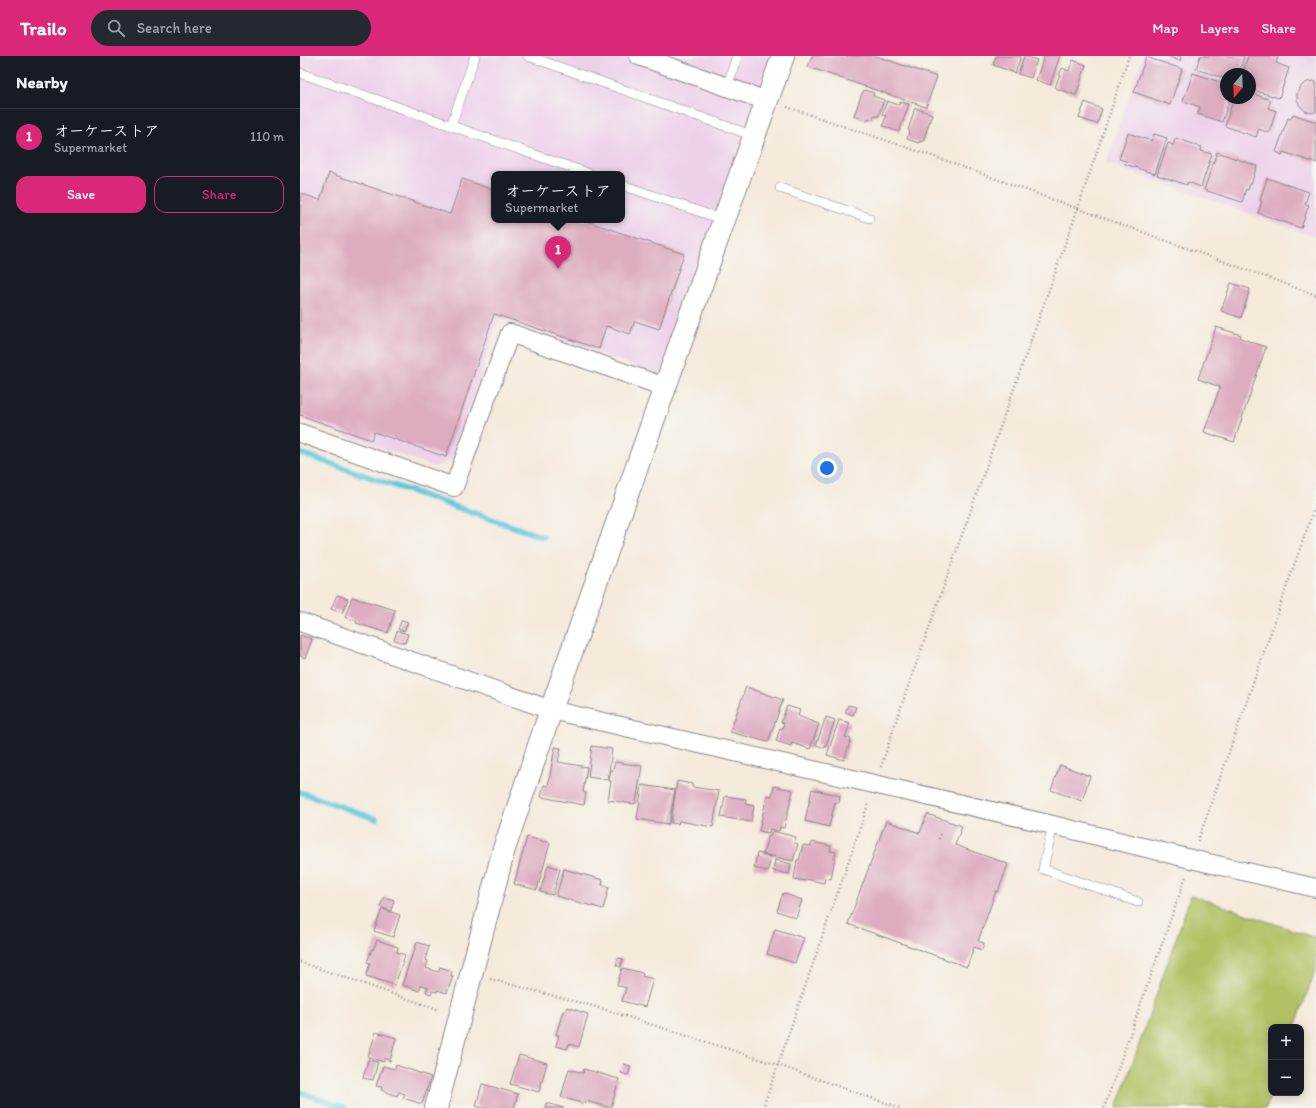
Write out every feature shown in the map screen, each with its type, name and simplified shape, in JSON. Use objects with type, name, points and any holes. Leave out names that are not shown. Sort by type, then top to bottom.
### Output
[{"type":"street","points":[[638,56],[767,100]]},
{"type":"street","points":[[436,1108],[504,850],[551,710],[724,220],[784,56]]},
{"type":"street","points":[[300,433],[454,487],[510,332],[665,387]]},
{"type":"street","points":[[300,622],[551,710],[1053,825],[1316,888]]},
{"type":"lane","points":[[451,126],[475,56]]},
{"type":"lane","points":[[528,56],[754,136]]},
{"type":"lane","points":[[727,87],[737,56]]},
{"type":"lane","points":[[300,73],[581,171]]},
{"type":"lane","points":[[625,186],[724,220]]},
{"type":"lane","points":[[780,188],[869,218]]},
{"type":"lane","points":[[1053,825],[1043,869],[1138,902]]},
{"type":"path","points":[[763,1108],[897,718],[1078,208],[1129,56]]},
{"type":"path","points":[[767,100],[938,158],[1316,294]]},
{"type":"path","points":[[1104,1108],[1316,503]]},
{"type":"path","points":[[939,839],[940,834]]},
{"type":"path","points":[[300,962],[460,1016]]},
{"type":"path","points":[[471,974],[600,1008],[778,1065],[900,1108]]},
{"type":"shaded area","points":[[300,56],[612,56],[625,60],[626,56],[770,56],[661,375],[499,319],[452,460],[435,467],[300,419]]},
{"type":"shaded area","points":[[1143,56],[1316,56],[1316,237],[1106,163]]},
{"type":"green space","points":[[1191,895],[1316,938],[1316,968],[1296,1024],[1268,1024],[1268,1096],[1270,1096],[1266,1108],[1117,1108]]},
{"type":"building","points":[[812,56],[876,56],[937,77],[926,107],[808,67]]},
{"type":"building","points":[[996,56],[1021,56],[1015,73],[993,65]]},
{"type":"building","points":[[1024,56],[1037,60],[1031,78],[1018,74]]},
{"type":"building","points":[[1044,56],[1060,56],[1050,85],[1036,80]]},
{"type":"building","points":[[1167,56],[1181,56],[1180,61]]},
{"type":"building","points":[[1200,56],[1244,56],[1241,68],[1220,68],[1220,77],[1196,69]]},
{"type":"building","points":[[1248,56],[1278,57],[1276,63],[1289,68],[1279,98],[1256,91],[1256,68],[1244,68]]},
{"type":"building","points":[[1146,57],[1182,69],[1170,105],[1134,92]]},
{"type":"building","points":[[1073,60],[1086,65],[1076,95],[1055,88],[1062,68],[1069,71]]},
{"type":"building","points":[[1193,73],[1220,82],[1220,104],[1228,104],[1222,122],[1198,114],[1200,107],[1183,101]]},
{"type":"building","points":[[1307,82],[1316,82],[1316,112],[1312,113],[1305,111],[1300,106],[1297,100],[1297,93],[1301,86]]},
{"type":"building","points":[[864,90],[874,93],[873,96],[884,100],[878,117],[874,115],[873,120],[868,118],[867,121],[854,116]]},
{"type":"building","points":[[1256,95],[1271,100],[1268,108],[1276,111],[1269,133],[1259,129],[1256,137],[1225,126],[1232,104],[1256,104]]},
{"type":"building","points":[[887,101],[899,105],[900,102],[909,104],[899,132],[883,126],[886,116],[882,114]]},
{"type":"building","points":[[1085,102],[1102,109],[1097,124],[1079,118]]},
{"type":"building","points":[[915,108],[932,114],[923,142],[920,141],[919,143],[907,139],[910,131],[908,130]]},
{"type":"building","points":[[1293,114],[1316,122],[1316,163],[1283,152],[1282,155],[1276,152],[1288,118],[1291,119]]},
{"type":"building","points":[[1128,133],[1151,141],[1154,134],[1167,138],[1155,174],[1125,164],[1126,161],[1119,159]]},
{"type":"building","points":[[1176,138],[1202,147],[1201,151],[1212,154],[1201,187],[1188,182],[1187,185],[1157,175],[1168,143],[1173,145]]},
{"type":"building","points":[[1217,152],[1257,166],[1251,184],[1248,190],[1246,189],[1242,202],[1204,190]]},
{"type":"building","points":[[329,173],[450,214],[462,179],[491,189],[491,223],[592,223],[684,254],[659,329],[635,321],[630,334],[606,326],[599,349],[494,314],[446,457],[374,432],[371,440],[300,415],[300,193],[320,200]]},
{"type":"building","points":[[1267,178],[1309,192],[1305,204],[1309,205],[1301,228],[1258,213],[1262,201],[1260,200]]},
{"type":"building","points":[[1231,283],[1250,289],[1241,318],[1221,311]]},
{"type":"building","points":[[1216,327],[1241,335],[1240,338],[1266,347],[1234,442],[1204,432],[1220,387],[1198,379]]},
{"type":"building","points":[[337,595],[348,599],[342,613],[331,609]]},
{"type":"building","points":[[352,597],[395,610],[388,633],[356,623],[357,621],[345,617]]},
{"type":"building","points":[[402,620],[408,622],[404,631],[398,629]]},
{"type":"building","points":[[397,631],[408,634],[405,643],[394,640]]},
{"type":"building","points":[[300,635],[312,639],[305,658],[300,656]]},
{"type":"building","points":[[746,687],[783,700],[768,742],[730,732]]},
{"type":"building","points":[[848,705],[856,707],[853,715],[845,712]]},
{"type":"building","points":[[787,706],[800,710],[798,716],[819,724],[810,749],[792,743],[791,746],[776,741],[780,728],[782,729],[784,723],[781,722]]},
{"type":"building","points":[[826,717],[835,720],[825,748],[816,745]]},
{"type":"building","points":[[839,720],[850,723],[845,737],[851,739],[844,760],[827,755]]},
{"type":"building","points":[[592,746],[612,749],[608,780],[588,777]]},
{"type":"building","points":[[555,747],[561,748],[558,762],[587,767],[583,792],[586,793],[584,805],[541,797],[544,785],[548,786]]},
{"type":"building","points":[[615,762],[642,766],[636,803],[633,804],[608,800],[611,770],[613,770]]},
{"type":"building","points":[[1060,765],[1090,776],[1082,801],[1051,790]]},
{"type":"building","points":[[677,781],[692,784],[692,787],[719,791],[713,827],[679,821],[678,824],[671,823]]},
{"type":"building","points":[[642,785],[675,790],[669,824],[637,819]]},
{"type":"building","points":[[774,786],[793,790],[784,828],[780,827],[779,831],[770,829],[769,833],[759,831],[767,795],[772,796]]},
{"type":"building","points":[[812,789],[840,796],[839,803],[835,802],[829,827],[805,821]]},
{"type":"building","points":[[725,796],[746,799],[745,804],[754,806],[751,822],[721,817]]},
{"type":"building","points":[[927,814],[962,826],[955,845],[1008,864],[998,892],[996,891],[978,941],[984,943],[982,950],[974,947],[967,967],[848,924],[886,821],[920,833]]},
{"type":"building","points":[[772,831],[796,837],[794,843],[798,844],[793,861],[763,854],[768,836],[770,837]]},
{"type":"building","points":[[527,837],[550,843],[537,890],[514,884]]},
{"type":"building","points":[[812,842],[831,846],[830,851],[836,852],[831,879],[825,878],[824,883],[806,879],[806,881],[794,879],[797,860],[799,860],[803,845],[811,846]]},
{"type":"building","points":[[757,853],[771,857],[768,871],[754,868]]},
{"type":"building","points":[[775,860],[791,864],[789,874],[773,871]]},
{"type":"building","points":[[548,865],[560,869],[553,895],[540,892]]},
{"type":"building","points":[[564,869],[603,880],[602,885],[609,887],[603,909],[556,896]]},
{"type":"building","points":[[783,893],[802,900],[796,918],[777,911]]},
{"type":"building","points":[[384,897],[394,900],[391,911],[380,907]]},
{"type":"building","points":[[382,909],[400,915],[393,937],[374,931]]},
{"type":"building","points":[[775,929],[804,938],[795,963],[767,954]]},
{"type":"building","points":[[377,940],[398,947],[397,952],[405,955],[395,985],[366,976],[370,963],[367,962]]},
{"type":"building","points":[[417,942],[429,946],[425,960],[428,961],[426,968],[438,972],[440,967],[452,971],[451,976],[453,976],[447,993],[437,990],[437,992],[432,991],[431,994],[426,992],[428,987],[421,985],[419,991],[402,985]]},
{"type":"building","points":[[618,958],[623,959],[621,967],[616,965]]},
{"type":"building","points":[[622,968],[643,973],[642,976],[653,979],[645,1007],[622,1001],[626,988],[617,985]]},
{"type":"building","points":[[567,1007],[588,1014],[579,1047],[569,1044],[567,1049],[556,1046],[559,1035],[556,1035],[563,1011],[565,1012]]},
{"type":"building","points":[[376,1032],[396,1038],[390,1061],[384,1058],[384,1062],[368,1057]]},
{"type":"building","points":[[519,1055],[547,1063],[539,1092],[510,1084]]},
{"type":"building","points":[[368,1060],[378,1062],[373,1080],[363,1078]]},
{"type":"building","points":[[624,1064],[631,1066],[628,1075],[621,1073]]},
{"type":"building","points":[[396,1065],[431,1077],[422,1104],[403,1098],[405,1094],[399,1092],[397,1096],[381,1090],[382,1087],[376,1086],[383,1066],[395,1069]]},
{"type":"building","points":[[569,1069],[583,1073],[584,1069],[619,1079],[611,1108],[586,1101],[585,1104],[561,1097]]},
{"type":"building","points":[[482,1084],[518,1094],[514,1108],[484,1108],[476,1106]]},
{"type":"building","points":[[546,1103],[564,1108],[545,1108]]},
{"type":"waterway","points":[[300,453],[543,537]]},
{"type":"waterway","points":[[300,792],[376,819]]},
{"type":"waterway","points":[[300,1092],[344,1108]]},
{"type":"place","name":"オーケーストア","points":[[558,269]]}]
